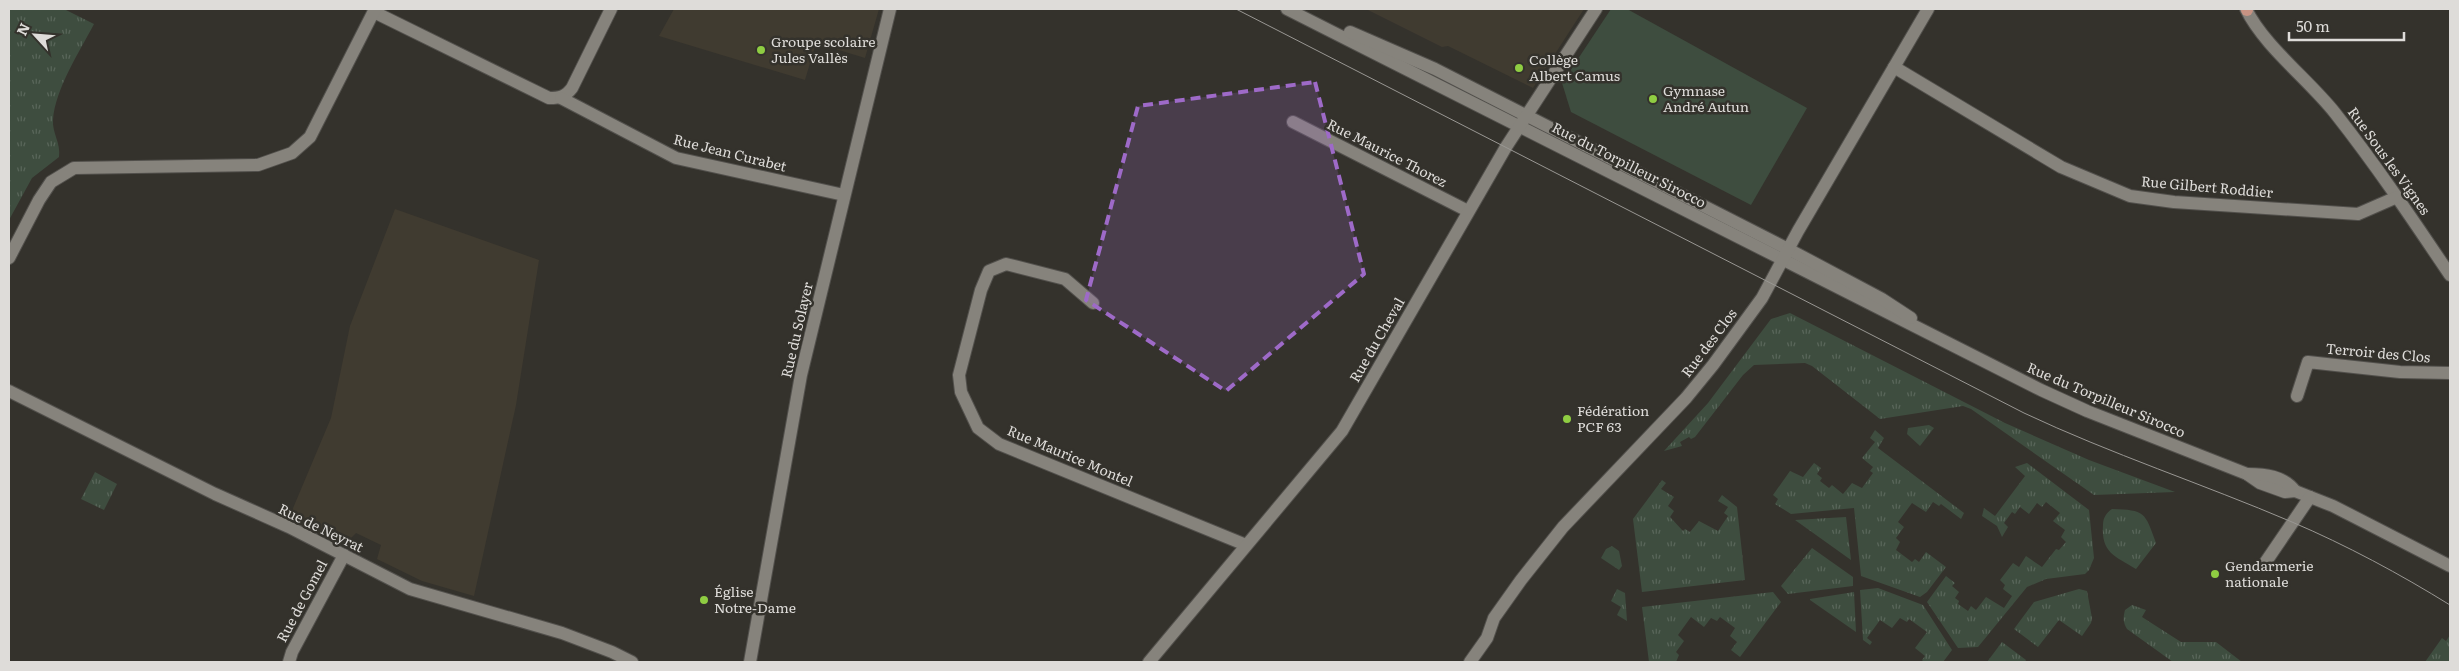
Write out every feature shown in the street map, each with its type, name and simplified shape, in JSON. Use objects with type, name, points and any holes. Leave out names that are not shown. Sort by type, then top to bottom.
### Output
[{"type":"street","points":[[561,98],[572,88],[612,9]]},
{"type":"street","name":"Rue du Solayer","points":[[750,662],[801,375],[890,9]]},
{"type":"street","name":"Rue du Torpilleur Sirocco","points":[[1287,9],[1522,122],[1785,255],[1957,348],[2087,411],[2247,474],[2260,483],[2285,492],[2295,491],[2333,506],[2450,566]]},
{"type":"street","name":"Rue du Torpilleur Sirocco","points":[[1304,9],[1351,33],[1435,70],[1522,122]]},
{"type":"street","name":"Rue du Cheval","points":[[1149,662],[1342,431],[1468,211],[1522,122],[1596,9]]},
{"type":"street","name":"Rue des Clos","points":[[1470,662],[1487,638],[1494,618],[1520,580],[1563,527],[1686,398],[1713,365],[1762,298],[1928,9]]},
{"type":"street","name":"Rue Sous les Vignes","points":[[2246,9],[2266,37],[2334,112],[2397,197],[2450,275]]},
{"type":"street","points":[[9,258],[39,200],[51,182],[74,168],[258,165],[292,153],[310,137],[375,11]]},
{"type":"street","name":"Rue Jean Curabet","points":[[375,11],[549,98],[561,98],[676,158],[844,195]]},
{"type":"street","name":"Rue Gilbert Roddier","points":[[1894,67],[2061,167],[2130,196],[2174,202],[2358,214],[2397,197]]},
{"type":"street","name":"Rue Maurice Thorez","points":[[1293,122],[1468,211]]},
{"type":"street","name":"Rue Maurice Montel","points":[[1093,303],[1065,279],[1006,264],[989,271],[981,290],[959,376],[961,392],[978,428],[999,444],[1246,545]]},
{"type":"street","name":"Terroir des Clos","points":[[2297,396],[2308,362],[2400,372],[2450,373]]},
{"type":"street","name":"Rue de Neyrat","points":[[9,390],[215,494],[289,527],[410,589],[562,633],[612,652],[632,662]]},
{"type":"street","points":[[2265,563],[2310,497]]},
{"type":"street","name":"Rue de Gomel","points":[[289,662],[292,652],[344,555]]},
{"type":"highlighted area","points":[[1315,82],[1364,274],[1226,391],[1086,300],[1138,106]]},
{"type":"shaded area","name":"Groupe scolaire Jules Vallès","points":[[674,9],[879,9],[865,58],[816,43],[805,80],[659,36]]},
{"type":"shaded area","name":"Collège Albert Camus","points":[[1366,9],[1584,9],[1533,88],[1448,46],[1442,47]]},
{"type":"shaded area","points":[[395,209],[539,260],[516,405],[474,596],[422,581],[377,559],[381,545],[356,533],[346,543],[291,513],[331,418],[350,326]]},
{"type":"green space","points":[[9,9],[64,9],[94,24],[69,70],[58,96],[53,125],[59,147],[59,157],[32,178],[9,220]]},
{"type":"green space","points":[[1611,9],[1627,9],[1807,108],[1751,205],[1571,112],[1562,83]]},
{"type":"green space","points":[[1790,313],[2005,423],[2089,460],[2175,492],[2094,495],[1971,409],[1963,406],[1880,419],[1812,366],[1805,363],[1754,365],[1743,375],[1695,437],[1691,439],[1689,437],[1680,442],[1682,446],[1664,451],[1708,403],[1771,319]]},
{"type":"green space","points":[[1929,425],[1934,428],[1920,446],[1907,434],[1908,428]]},
{"type":"green space","points":[[1875,430],[1884,438],[1878,448],[1964,513],[1961,519],[1941,504],[1939,506],[1933,502],[1926,512],[1912,503],[1898,522],[1904,527],[1896,538],[1900,542],[1896,550],[1912,562],[1915,559],[1919,562],[1926,552],[1946,567],[1927,592],[1920,597],[1861,576],[1854,508],[1791,514],[1775,504],[1778,499],[1773,495],[1790,471],[1803,477],[1814,463],[1821,468],[1817,474],[1822,478],[1820,481],[1829,488],[1832,485],[1843,494],[1852,483],[1862,488],[1873,473],[1870,471],[1873,467],[1862,458],[1875,442],[1870,438]]},
{"type":"green space","points":[[2027,463],[2089,510],[2094,558],[2089,570],[2085,574],[2046,579],[2027,587],[1978,647],[1958,648],[1927,602],[1946,576],[1955,583],[1952,586],[1959,592],[1955,598],[1959,601],[1958,604],[1968,611],[1971,606],[1976,610],[1986,597],[2004,608],[2012,596],[2003,589],[2005,585],[2000,580],[2013,563],[2019,567],[2026,556],[2042,567],[2056,549],[2059,550],[2066,542],[2061,537],[2065,530],[2053,521],[2060,513],[2046,502],[2042,507],[2037,503],[2029,514],[2020,507],[2015,514],[2012,512],[2004,523],[2008,527],[2002,537],[1997,526],[1982,516],[1984,508],[1995,516],[2025,476],[2015,467]]},
{"type":"green space","points":[[95,472],[117,484],[104,510],[81,499]]},
{"type":"green space","points":[[1662,480],[1666,483],[1661,489],[1674,497],[1668,506],[1674,511],[1670,517],[1683,531],[1685,529],[1690,532],[1699,521],[1718,531],[1728,516],[1724,513],[1728,507],[1718,501],[1722,495],[1737,507],[1745,580],[1642,592],[1633,519]]},
{"type":"green space","points":[[2112,509],[2138,512],[2146,519],[2149,525],[2156,543],[2136,569],[2111,553],[2104,542],[2104,520]]},
{"type":"green space","points":[[1846,517],[1851,560],[1795,520]]},
{"type":"green space","points":[[1612,546],[1619,551],[1622,566],[1619,570],[1601,558],[1606,549]]},
{"type":"green space","points":[[1812,548],[1853,577],[1853,586],[1788,594],[1781,586]]},
{"type":"green space","points":[[1878,588],[1923,605],[1952,650],[1943,662],[1924,662],[1922,660],[1925,656],[1915,648],[1927,632],[1909,619],[1907,622],[1900,618],[1892,628],[1880,620],[1867,638],[1872,642],[1870,645],[1863,640],[1860,590]]},
{"type":"green space","points":[[1617,589],[1625,593],[1627,621],[1617,615],[1621,607],[1611,601]]},
{"type":"green space","points":[[2079,589],[2087,591],[2092,618],[2091,623],[2082,636],[2059,620],[2038,647],[2014,629],[2034,602]]},
{"type":"green space","points":[[1773,592],[1781,602],[1740,657],[1731,650],[1737,642],[1730,636],[1735,628],[1720,617],[1717,621],[1711,618],[1704,627],[1691,617],[1678,635],[1684,641],[1676,652],[1679,655],[1676,662],[1649,662],[1642,607]]},
{"type":"green space","points":[[1854,592],[1856,632],[1810,600],[1810,599]]},
{"type":"green space","points":[[2132,605],[2146,610],[2142,617],[2181,642],[2216,642],[2242,662],[2173,662],[2127,629],[2124,622],[2124,613]]},
{"type":"green space","points":[[2450,635],[2450,662],[2425,662],[2442,638],[2446,641]]},
{"type":"green space","points":[[2002,642],[2026,660],[2025,662],[1987,662]]},
{"type":"tram line","points":[[1236,9],[2024,413],[2090,442],[2258,508],[2332,540],[2412,582],[2450,605]]},
{"type":"place","name":"Groupe scolaire Jules Vallès","points":[[761,50]]},
{"type":"place","name":"Collège Albert Camus","points":[[1519,68]]},
{"type":"place","name":"Gymnase André Autun","points":[[1653,99]]},
{"type":"place","name":"Fédération PCF 63","points":[[1567,419]]},
{"type":"place","name":"Gendarmerie nationale","points":[[2215,574]]},
{"type":"place","name":"Église Notre-Dame","points":[[704,600]]}]
